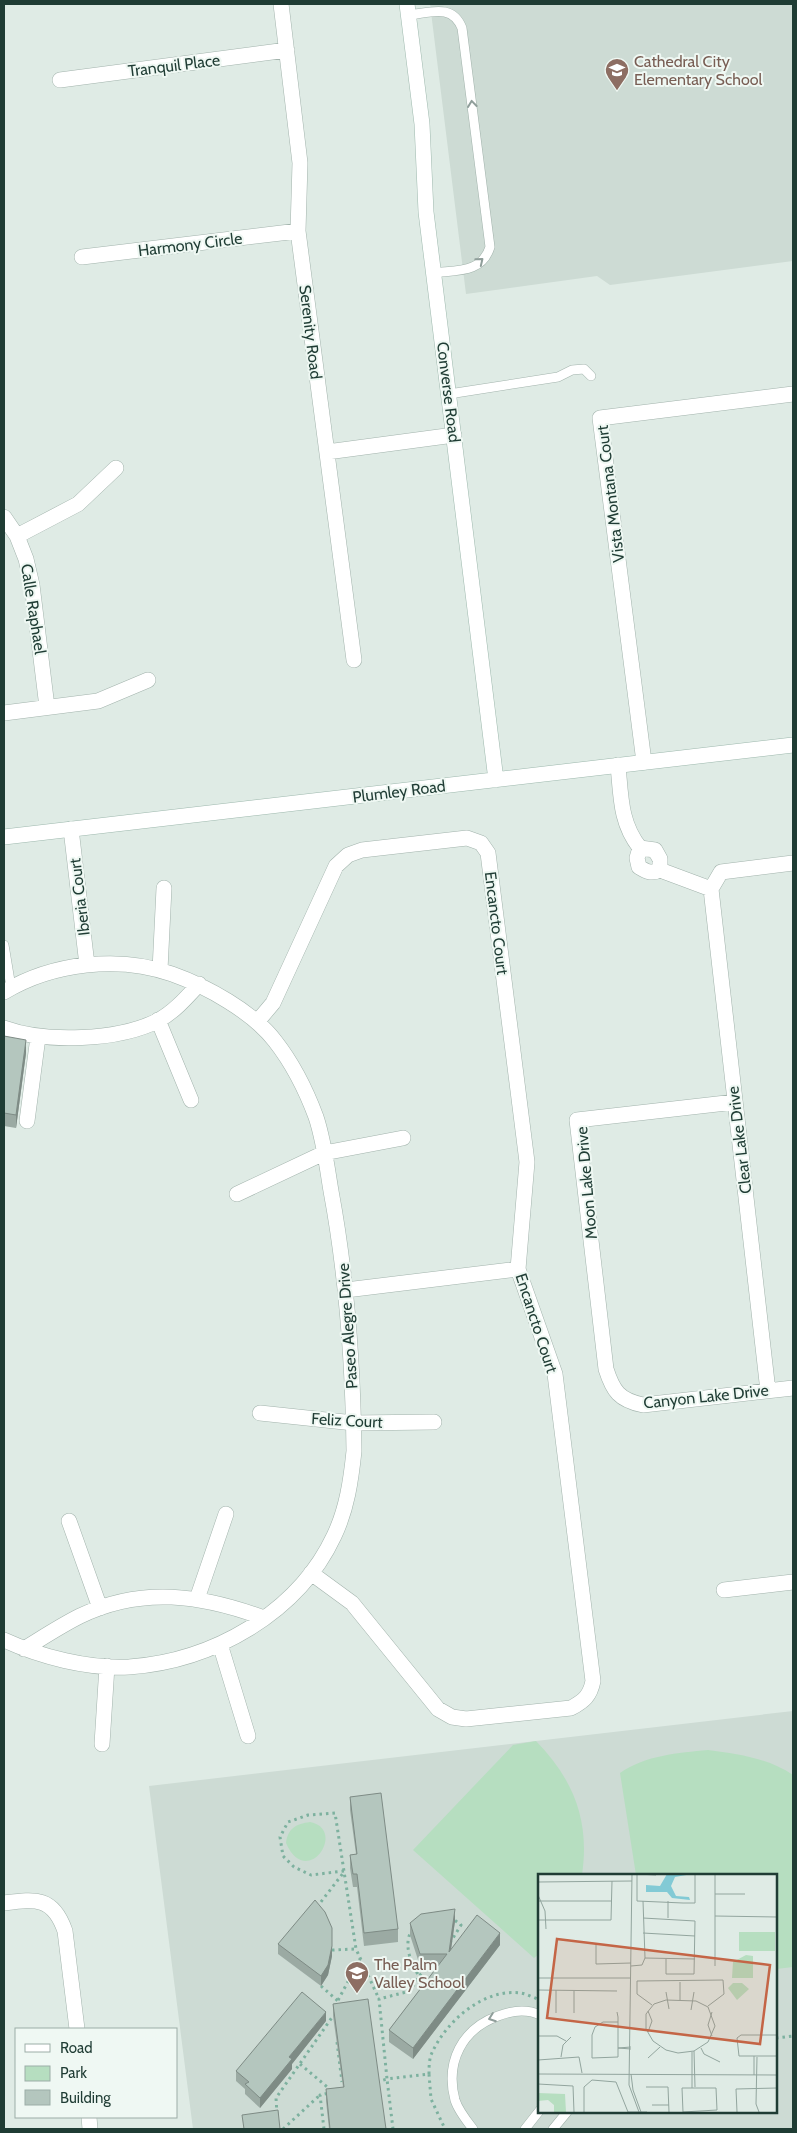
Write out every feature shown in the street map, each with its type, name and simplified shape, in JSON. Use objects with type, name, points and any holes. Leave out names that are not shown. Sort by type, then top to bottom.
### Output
[{"type":"street","name":"Serenity Road","points":[[282,4],[300,163],[298,231],[354,660]]},
{"type":"street","name":"Converse Road","points":[[407,9],[422,124],[426,212],[496,780]]},
{"type":"street","name":"Tranquil Place","points":[[60,80],[287,50]]},
{"type":"street","name":"Harmony Circle","points":[[82,257],[298,231]]},
{"type":"street","name":"Vista Montana Court","points":[[644,762],[600,418],[793,394]]},
{"type":"street","points":[[327,452],[454,435]]},
{"type":"street","points":[[17,536],[78,504],[116,468]]},
{"type":"street","name":"Calle Raphael","points":[[4,517],[17,536],[26,559],[32,585],[47,707]]},
{"type":"street","points":[[4,712],[98,701],[148,680]]},
{"type":"street","name":"Plumley Road","points":[[4,837],[793,745]]},
{"type":"street","points":[[618,766],[624,822],[630,836],[640,848],[637,858],[639,867],[646,872],[655,873],[660,870],[711,889],[721,872],[793,864]]},
{"type":"street","name":"Iberia Court","points":[[71,829],[87,965]]},
{"type":"street","name":"Encancto Court","points":[[257,1022],[273,1003],[336,866],[348,855],[362,850],[467,838],[481,844],[488,854],[527,1162],[518,1269],[555,1374],[593,1681],[591,1692],[584,1702],[571,1708],[466,1719],[452,1717],[438,1709],[352,1603],[311,1573]]},
{"type":"street","points":[[160,970],[164,888]]},
{"type":"street","name":"Clear Lake Drive","points":[[711,889],[768,1391]]},
{"type":"street","name":"Paseo Alegre Drive","points":[[4,1640],[24,1649],[76,1662],[107,1666],[129,1666],[161,1662],[193,1654],[220,1644],[264,1618],[284,1604],[311,1573],[334,1536],[345,1506],[352,1478],[354,1423],[346,1290],[336,1213],[324,1153],[316,1119],[302,1084],[290,1061],[274,1040],[257,1022],[199,984],[160,970],[122,964],[87,965],[54,971],[8,989]]},
{"type":"street","points":[[4,1028],[38,1037],[72,1038],[131,1030],[158,1020],[176,1009],[199,984]]},
{"type":"street","points":[[158,1020],[191,1100]]},
{"type":"street","points":[[27,1120],[38,1037]]},
{"type":"street","name":"Moon Lake Drive","points":[[621,1397],[611,1385],[606,1369],[577,1120],[735,1102]]},
{"type":"street","points":[[237,1194],[324,1153],[403,1138]]},
{"type":"street","points":[[346,1290],[518,1269]]},
{"type":"street","name":"Canyon Lake Drive","points":[[621,1397],[644,1405],[793,1388]]},
{"type":"street","name":"Feliz Court","points":[[260,1412],[354,1423],[434,1422]]},
{"type":"street","points":[[197,1599],[226,1514]]},
{"type":"street","points":[[69,1521],[100,1608]]},
{"type":"street","points":[[724,1590],[793,1582]]},
{"type":"street","points":[[24,1649],[78,1617],[128,1600],[159,1597],[197,1599],[229,1605],[264,1618]]},
{"type":"street","points":[[220,1644],[248,1736]]},
{"type":"street","points":[[102,1744],[107,1666]]},
{"type":"street","points":[[4,1903],[31,1900],[48,1905],[60,1916],[65,1931],[77,2028]]},
{"type":"lane","points":[[407,9],[451,13],[458,19],[462,28],[490,247],[480,264],[469,269],[434,273]]},
{"type":"lane","points":[[449,394],[558,377],[572,370],[584,369],[590,376]]},
{"type":"lane","points":[[4,945],[8,989]]},
{"type":"lane","points":[[473,2129],[455,2101],[452,2079],[455,2056],[467,2034],[485,2021],[508,2012],[533,2012],[538,2014]]},
{"type":"lane","points":[[525,2129],[538,2113]]},
{"type":"lane","points":[[553,2129],[566,2113]]},
{"type":"path","points":[[344,1871],[311,1875],[294,1866],[282,1856],[280,1837],[288,1822],[308,1815],[335,1813],[344,1871],[356,1949],[379,1999],[393,2129]]},
{"type":"path","points":[[315,1910],[344,1871]]},
{"type":"path","points":[[446,1918],[454,1919],[461,1925],[448,1945]]},
{"type":"path","points":[[416,1925],[409,1933],[408,1949],[412,1966],[419,1976]]},
{"type":"path","points":[[332,1950],[356,1949]]},
{"type":"path","points":[[334,2025],[333,2010],[360,1958]]},
{"type":"path","points":[[379,1999],[410,1990],[419,1976],[432,1963]]},
{"type":"path","points":[[320,1986],[338,2001]]},
{"type":"path","points":[[278,2120],[276,2098],[333,2016]]},
{"type":"path","points":[[335,2034],[344,2089]]},
{"type":"path","points":[[777,2038],[793,2036]]},
{"type":"path","points":[[300,2064],[333,2092]]},
{"type":"path","points":[[370,2084],[429,2074],[431,2099],[445,2129]]},
{"type":"path","points":[[283,2129],[320,2095],[338,2091]]},
{"type":"path","points":[[320,2095],[324,2129]]},
{"type":"shaded area","name":"Cathedral City Elementary School","points":[[430,4],[793,4],[793,261],[610,285],[597,276],[466,294]]},
{"type":"shaded area","name":"The Palm Valley School","points":[[793,1711],[793,2129],[193,2129],[149,1786]]},
{"type":"green space","points":[[536,1741],[549,1756],[569,1786],[576,1802],[584,1837],[582,1874],[538,1874],[538,1955],[534,1958],[413,1850],[513,1745]]},
{"type":"green space","points":[[708,1750],[741,1755],[773,1764],[793,1775],[793,1967],[777,1969],[777,1874],[636,1874],[620,1773],[640,1762],[674,1754]]},
{"type":"green space","points":[[310,1822],[321,1827],[325,1835],[325,1844],[320,1853],[313,1859],[304,1861],[295,1856],[286,1843],[291,1830],[301,1824]]},
{"type":"building","points":[[4,1036],[26,1040],[16,1115],[4,1113]]},
{"type":"building","points":[[381,1793],[398,1929],[364,1933],[357,1874],[353,1874],[350,1855],[357,1854],[350,1797]]},
{"type":"building","points":[[315,1900],[325,1912],[332,1928],[332,1946],[328,1965],[321,1976],[278,1944]]},
{"type":"building","points":[[455,1909],[449,1952],[477,1915],[500,1933],[413,2048],[389,2030],[447,1954],[420,1954],[410,1923],[421,1914]]},
{"type":"building","points":[[302,1992],[326,2012],[289,2057],[292,2059],[260,2098],[245,2084],[249,2082],[236,2071]]},
{"type":"building","points":[[368,1999],[386,2129],[330,2129],[326,2089],[344,2087],[333,2004]]},
{"type":"building","points":[[278,2110],[280,2129],[244,2129],[242,2115]]},
{"type":"place","name":"Cathedral City Elementary School","points":[[617,91]]},
{"type":"place","name":"The Palm Valley School","points":[[357,1994]]}]
